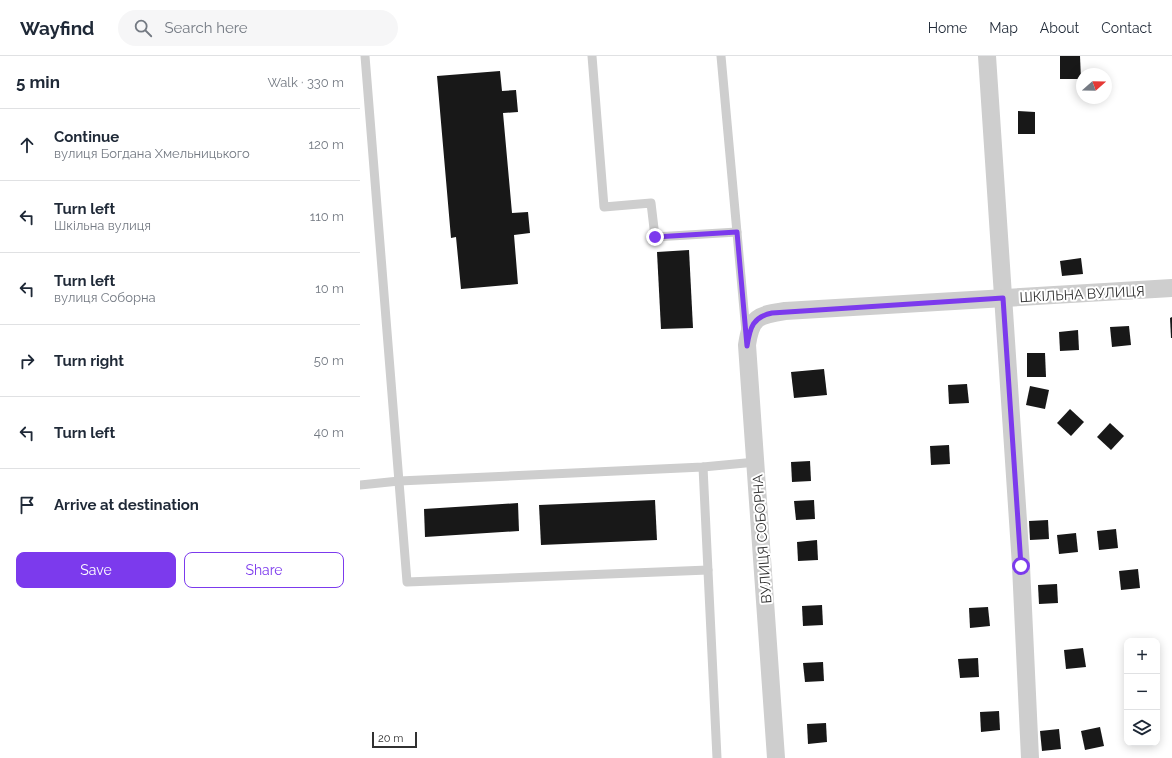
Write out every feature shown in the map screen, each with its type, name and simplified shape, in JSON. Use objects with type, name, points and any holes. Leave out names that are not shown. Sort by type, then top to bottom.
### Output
[{"type":"street","points":[[986,56],[1021,566],[1030,758]]},
{"type":"street","name":"ШКІЛЬНА ВУЛИЦЯ","points":[[755,321],[763,315],[785,311],[1172,288]]},
{"type":"street","name":"ВУЛИЦЯ СОБОРНА","points":[[755,321],[749,331],[747,346],[776,758]]},
{"type":"lane","points":[[365,56],[407,582],[708,570]]},
{"type":"lane","points":[[592,56],[604,207],[652,203],[655,237],[737,232]]},
{"type":"lane","points":[[721,56],[747,346]]},
{"type":"lane","points":[[360,485],[399,481],[703,467],[756,462]]},
{"type":"lane","points":[[703,467],[717,758]]},
{"type":"building","points":[[1060,56],[1080,56],[1081,68],[1076,68],[1076,79],[1060,79]]},
{"type":"building","points":[[500,71],[502,91],[516,90],[518,112],[503,113],[512,213],[528,212],[530,233],[514,235],[518,284],[461,289],[456,237],[451,238],[437,76]]},
{"type":"building","points":[[1018,111],[1035,112],[1035,134],[1018,134]]},
{"type":"building","points":[[689,250],[693,328],[661,329],[657,252]]},
{"type":"building","points":[[1081,258],[1083,274],[1062,276],[1060,261]]},
{"type":"building","points":[[1172,317],[1172,338],[1171,338],[1170,318]]},
{"type":"building","points":[[1129,326],[1131,345],[1112,347],[1110,327]]},
{"type":"building","points":[[1078,330],[1079,350],[1060,351],[1059,332]]},
{"type":"building","points":[[1027,353],[1045,353],[1046,377],[1027,377]]},
{"type":"building","points":[[824,369],[827,395],[794,398],[791,372]]},
{"type":"building","points":[[967,384],[969,403],[949,404],[948,385]]},
{"type":"building","points":[[1030,386],[1049,390],[1045,409],[1026,405]]},
{"type":"building","points":[[1070,409],[1084,422],[1071,436],[1057,423]]},
{"type":"building","points":[[1110,423],[1124,436],[1111,450],[1097,437]]},
{"type":"building","points":[[949,445],[950,464],[931,465],[930,446]]},
{"type":"building","points":[[810,461],[811,481],[792,482],[791,462]]},
{"type":"building","points":[[655,500],[657,540],[541,545],[539,505]]},
{"type":"building","points":[[814,500],[815,519],[796,520],[794,501]]},
{"type":"building","points":[[518,503],[519,531],[425,537],[424,509]]},
{"type":"building","points":[[1048,520],[1049,539],[1030,540],[1029,521]]},
{"type":"building","points":[[1116,529],[1118,548],[1099,550],[1097,531]]},
{"type":"building","points":[[1076,533],[1078,552],[1059,554],[1057,535]]},
{"type":"building","points":[[817,540],[818,560],[798,561],[797,542]]},
{"type":"building","points":[[1138,569],[1140,588],[1121,590],[1119,571]]},
{"type":"building","points":[[1057,584],[1058,603],[1039,604],[1038,585]]},
{"type":"building","points":[[822,605],[823,625],[803,626],[802,606]]},
{"type":"building","points":[[988,607],[990,626],[970,628],[969,608]]},
{"type":"building","points":[[1083,648],[1086,667],[1066,669],[1064,650]]},
{"type":"building","points":[[978,658],[979,677],[960,678],[958,659]]},
{"type":"building","points":[[823,662],[824,681],[805,682],[803,663]]},
{"type":"building","points":[[999,711],[1000,730],[981,732],[980,712]]},
{"type":"building","points":[[826,723],[827,742],[808,744],[807,724]]},
{"type":"building","points":[[1100,727],[1104,746],[1085,750],[1081,731]]},
{"type":"building","points":[[1059,729],[1061,749],[1042,751],[1040,731]]},
{"type":"route","points":[[655,237],[737,232],[747,346],[749,331],[755,321],[763,315],[772,313],[1003,298],[1021,566]]}]
